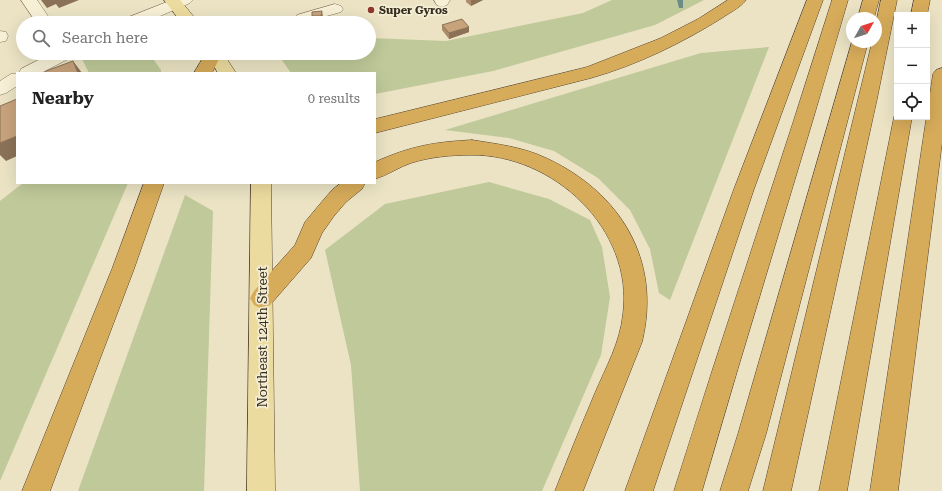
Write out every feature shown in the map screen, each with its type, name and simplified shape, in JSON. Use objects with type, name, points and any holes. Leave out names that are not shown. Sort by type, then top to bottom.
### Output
[{"type":"highway","points":[[376,126],[591,72],[626,60],[666,43],[699,26],[738,0]]},
{"type":"highway","points":[[639,491],[781,88],[815,0]]},
{"type":"highway","points":[[688,491],[728,356],[808,108],[840,0]]},
{"type":"highway","points":[[868,12],[871,0]]},
{"type":"highway","points":[[778,491],[867,106],[889,0]]},
{"type":"highway","points":[[920,12],[922,0]]},
{"type":"highway","points":[[734,491],[759,412],[858,48]]},
{"type":"highway","points":[[204,72],[210,60]]},
{"type":"highway","points":[[884,491],[942,74]]},
{"type":"highway","points":[[833,491],[902,120]]},
{"type":"highway","points":[[376,170],[385,165],[408,156],[439,149],[478,148],[500,150],[529,158],[556,170],[582,188],[606,213],[621,237],[631,263],[636,289],[634,321],[625,354],[569,491]]},
{"type":"highway","points":[[36,491],[120,277],[154,184]]},
{"type":"highway","points":[[262,298],[304,251],[314,228],[327,210],[339,196],[354,184]]},
{"type":"main road","points":[[178,2],[187,16]]},
{"type":"main road","points":[[219,60],[226,72]]},
{"type":"main road","name":"Northeast 124th Street","points":[[261,184],[261,491]]},
{"type":"street","points":[[29,0],[41,16]]},
{"type":"street","points":[[146,16],[178,2],[201,0]]},
{"type":"street","points":[[307,16],[311,14],[327,13],[333,7]]},
{"type":"street","points":[[29,72],[52,60]]},
{"type":"street","points":[[0,89],[12,74]]},
{"type":"green space","points":[[612,0],[704,0],[655,25],[493,71],[376,94],[376,72],[290,72],[282,60],[376,60],[376,38],[446,41],[583,13]]},
{"type":"green space","points":[[769,47],[670,300],[659,293],[650,249],[630,210],[598,178],[554,151],[509,138],[445,130],[701,53]]},
{"type":"green space","points":[[82,60],[154,60],[161,70],[161,72],[88,72]]},
{"type":"green space","points":[[489,182],[549,199],[590,220],[602,247],[610,297],[601,355],[542,491],[360,491],[351,365],[325,250],[385,204]]},
{"type":"green space","points":[[22,184],[128,184],[0,481],[0,201]]},
{"type":"green space","points":[[185,195],[213,211],[204,491],[78,491]]},
{"type":"building","points":[[322,11],[321,16],[312,16],[312,12]]},
{"type":"building","points":[[462,19],[469,27],[449,33],[442,25]]},
{"type":"building","points":[[73,61],[78,72],[45,72]]},
{"type":"building","points":[[16,99],[16,136],[0,143],[0,106]]},
{"type":"waterway","points":[[680,0],[681,7]]},
{"type":"place","name":"Super Gyros","points":[[371,10]]}]
